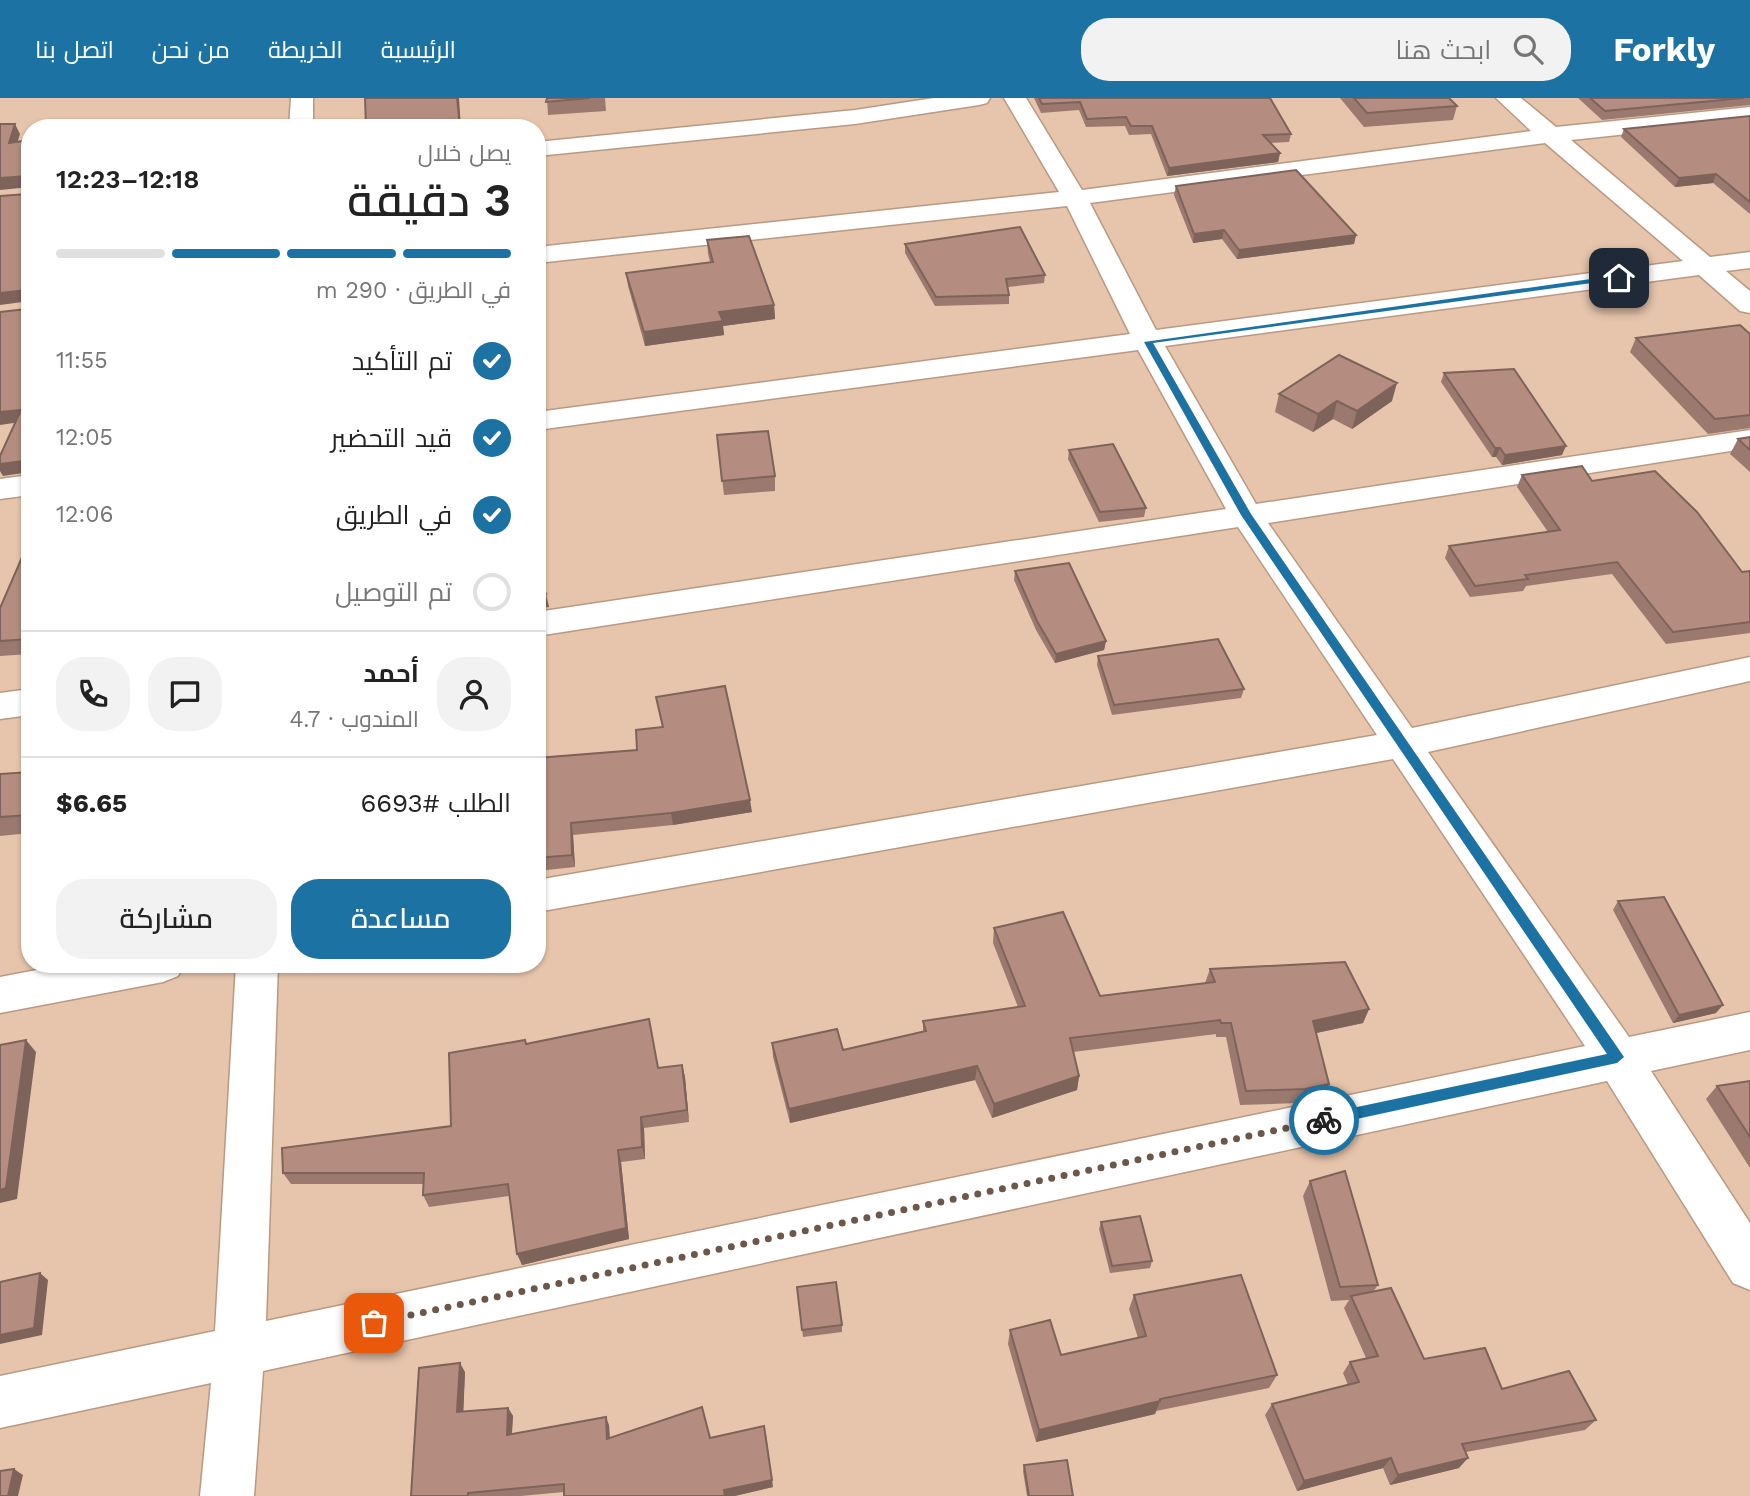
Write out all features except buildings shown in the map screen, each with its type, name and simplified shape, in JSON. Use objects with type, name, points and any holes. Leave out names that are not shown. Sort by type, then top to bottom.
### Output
[{"type":"street","points":[[301,119],[302,98]]},
{"type":"street","points":[[546,148],[855,117],[979,98]]},
{"type":"street","points":[[1015,98],[1074,198],[1148,342],[1246,515],[1617,1057],[1750,1266]]},
{"type":"street","points":[[1507,98],[1702,267],[1750,305]]},
{"type":"street","points":[[546,254],[1074,198],[1551,135],[1750,114]]},
{"type":"street","points":[[546,420],[1750,260]]},
{"type":"street","points":[[546,623],[1750,439]]},
{"type":"street","points":[[0,489],[21,486]]},
{"type":"street","points":[[546,894],[1402,744],[1750,668]]},
{"type":"street","points":[[0,706],[21,703]]},
{"type":"street","points":[[0,995],[116,973]]},
{"type":"street","points":[[227,1496],[239,1352],[257,973]]},
{"type":"street","points":[[0,1402],[1617,1057],[1750,1031]]},
{"type":"way so far","points":[[374,1323],[1324,1120]]},
{"type":"route","points":[[1324,1120],[1617,1057],[1246,515],[1148,342],[1619,278]]}]
